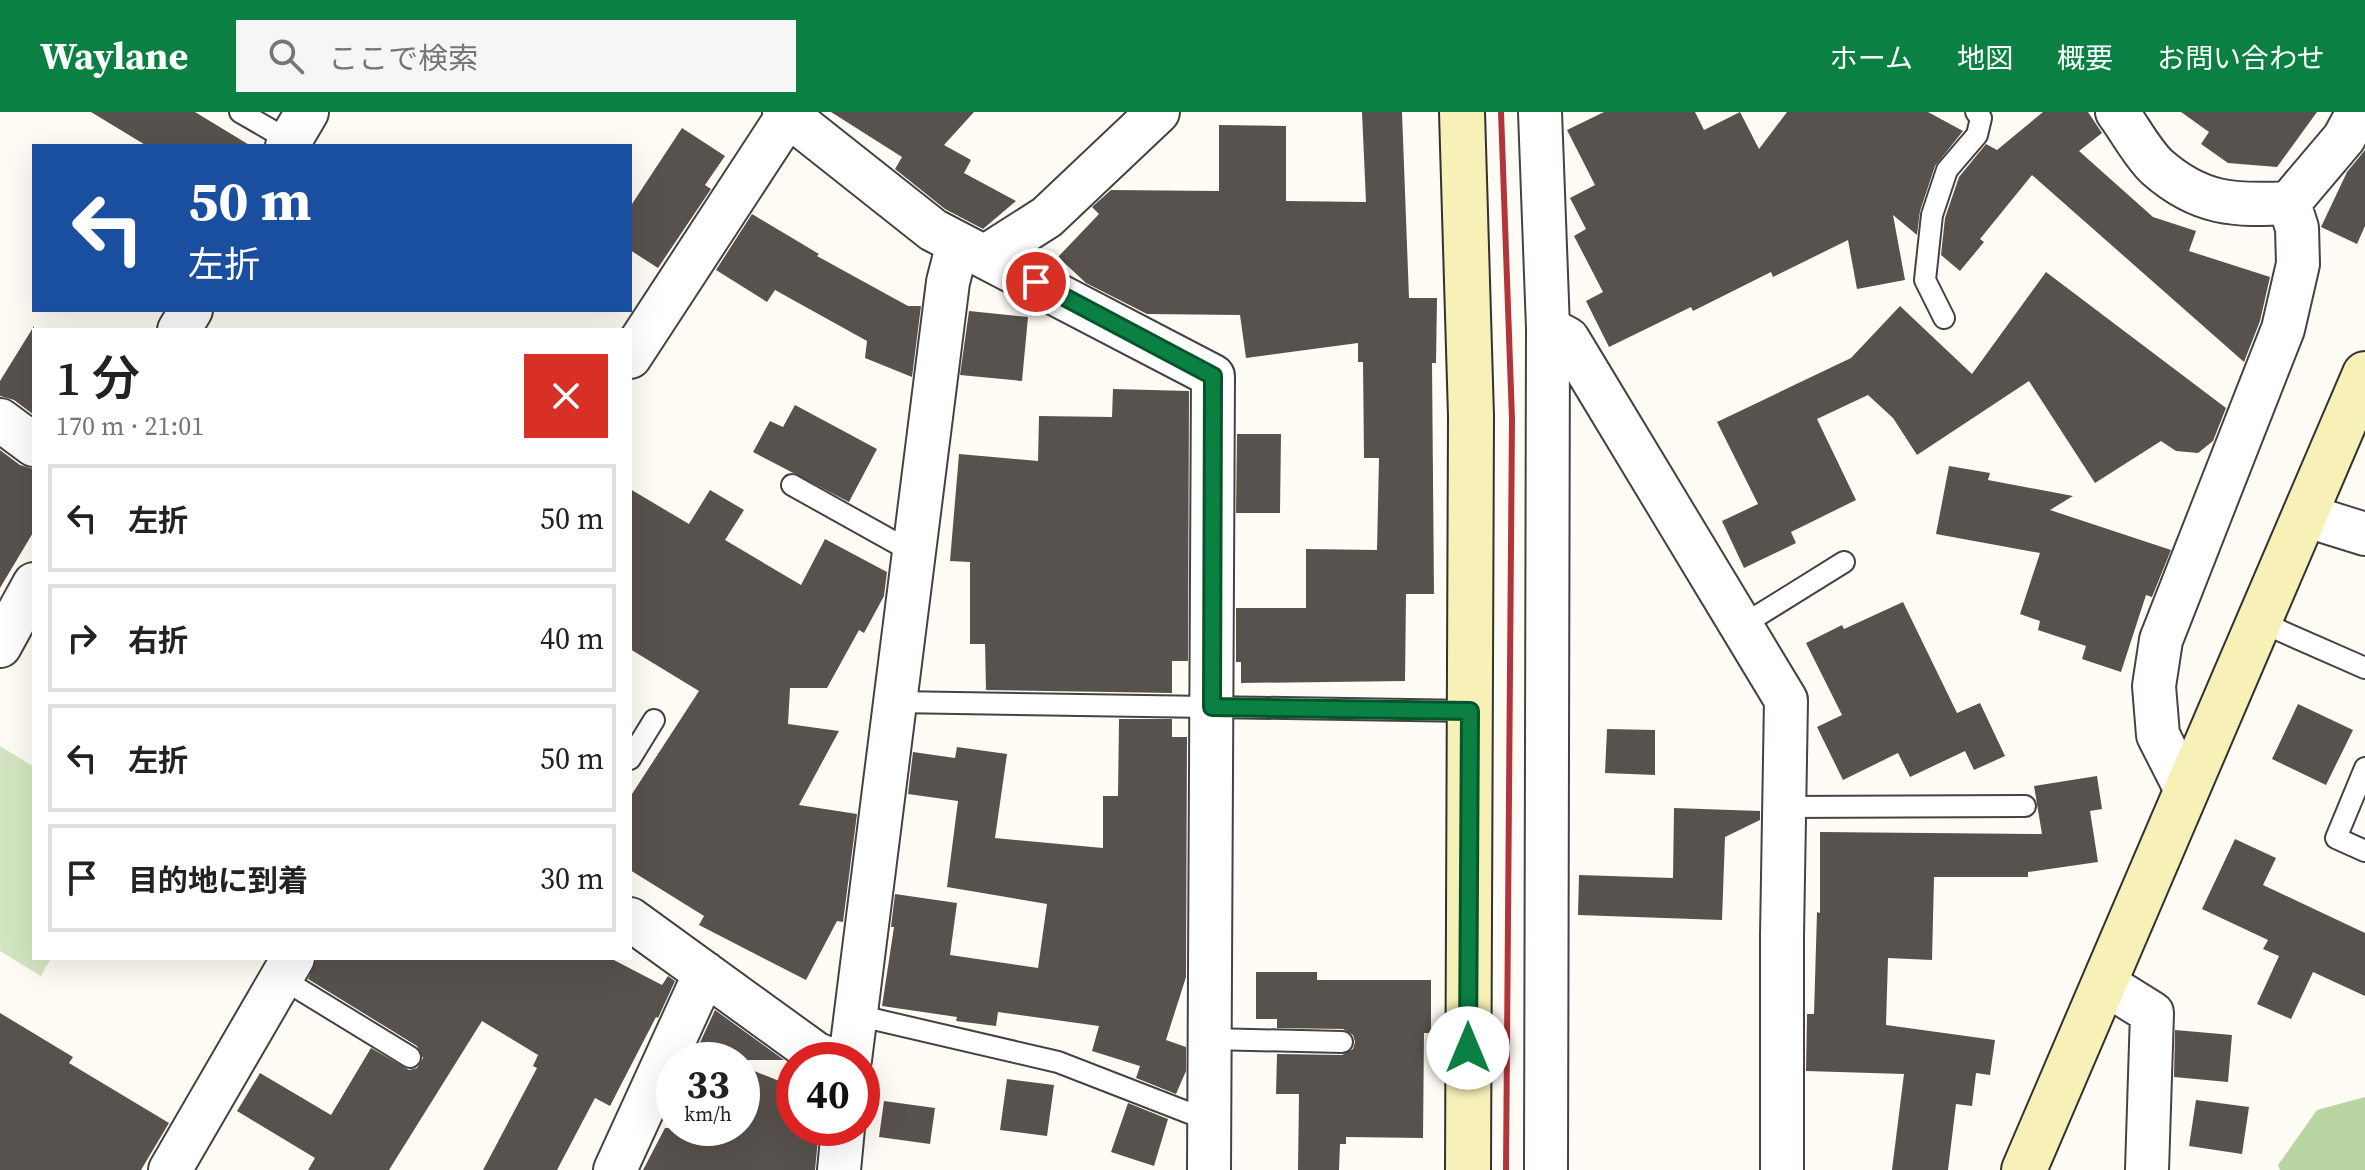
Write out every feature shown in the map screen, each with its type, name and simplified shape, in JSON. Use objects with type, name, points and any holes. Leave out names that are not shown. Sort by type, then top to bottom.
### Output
[{"type":"street","points":[[852,1042],[948,282],[972,249],[1047,217],[1158,112]]},
{"type":"street","points":[[1462,112],[1471,416],[1468,1170]]},
{"type":"street","points":[[1540,112],[1548,328],[1546,1170]]},
{"type":"street","points":[[2117,112],[2156,166],[2199,197],[2245,205],[2289,203],[2344,138],[2358,112]]},
{"type":"street","points":[[632,354],[786,114],[933,230],[1213,376],[1209,1170]]},
{"type":"street","points":[[2186,790],[2158,735],[2154,686],[2161,640],[2283,329],[2298,264],[2297,228],[2289,203]]},
{"type":"street","points":[[1548,328],[1568,339],[1786,700],[1782,1170]]},
{"type":"street","points":[[2024,1170],[2365,374]]},
{"type":"street","points":[[0,420],[32,444]]},
{"type":"street","points":[[2304,515],[2365,534]]},
{"type":"street","points":[[0,646],[32,588]]},
{"type":"street","points":[[632,920],[800,1042]]},
{"type":"street","points":[[170,1170],[287,968]]},
{"type":"street","points":[[615,1170],[705,973]]},
{"type":"street","points":[[2104,983],[2152,1013],[2147,1170]]},
{"type":"street","points":[[839,1170],[841,1146]]},
{"type":"lane","points":[[240,112],[295,133]]},
{"type":"lane","points":[[1944,318],[1925,280],[1932,215],[1947,170],[1977,135],[1981,118],[1976,112]]},
{"type":"lane","points":[[792,485],[914,553]]},
{"type":"lane","points":[[1741,626],[1844,562]]},
{"type":"lane","points":[[2258,621],[2365,668]]},
{"type":"lane","points":[[895,702],[1470,711]]},
{"type":"lane","points":[[632,756],[654,720]]},
{"type":"lane","points":[[2365,768],[2336,838],[2365,851]]},
{"type":"lane","points":[[1784,807],[2025,806]]},
{"type":"lane","points":[[287,968],[410,1057]]},
{"type":"lane","points":[[856,1015],[1058,1062],[1210,1121]]},
{"type":"lane","points":[[1210,1039],[1342,1042]]},
{"type":"green space","points":[[0,746],[32,766],[32,960],[50,960],[41,976],[0,951]]},
{"type":"green space","points":[[2365,1097],[2365,1170],[2280,1170],[2278,1165],[2317,1110]]},
{"type":"building","points":[[91,112],[195,112],[248,144],[144,144]]},
{"type":"building","points":[[831,112],[974,112],[944,145],[971,160],[964,173],[1016,201],[983,229],[945,209],[895,169],[902,157]]},
{"type":"building","points":[[1362,112],[1402,112],[1409,298],[1437,298],[1436,363],[1432,363],[1434,594],[1406,594],[1405,681],[1241,683],[1241,662],[1236,662],[1236,608],[1306,608],[1306,549],[1377,550],[1379,458],[1364,458],[1363,362],[1358,362],[1358,343],[1246,358],[1240,315],[1147,314],[1086,283],[1058,257],[1099,214],[1092,207],[1111,190],[1219,191],[1219,125],[1286,126],[1286,201],[1366,202]]},
{"type":"building","points":[[1604,112],[1695,112],[1704,130],[1740,112],[1759,149],[1787,112],[1928,112],[1963,131],[1935,166],[1920,211],[1917,235],[1893,215],[1905,280],[1857,289],[1848,240],[1773,277],[1771,272],[1693,311],[1691,307],[1609,347],[1586,301],[1603,292],[1574,236],[1586,229],[1570,198],[1595,185],[1567,130]]},
{"type":"building","points":[[2043,112],[2088,112],[2102,133],[2079,151],[2153,217],[2196,231],[2189,251],[2270,277],[2260,321],[2244,362],[2032,175],[1980,239],[1984,242],[1960,271],[1941,255],[1945,218],[1959,177],[1986,144],[1997,150]]},
{"type":"building","points":[[2181,112],[2317,112],[2277,167],[2228,163],[2201,144],[2209,132]]},
{"type":"building","points":[[682,128],[725,156],[705,185],[711,189],[658,268],[632,251],[632,204]]},
{"type":"building","points":[[2365,150],[2365,226],[2357,244],[2321,227],[2347,172]]},
{"type":"building","points":[[752,214],[819,254],[817,256],[908,306],[921,306],[912,377],[865,358],[867,341],[775,290],[767,302],[716,270]]},
{"type":"building","points":[[2046,272],[2226,408],[2213,441],[2198,453],[2176,451],[2161,441],[2095,483],[2029,381],[1917,455],[1893,418],[1868,395],[1817,419],[1856,500],[1791,532],[1796,543],[1744,568],[1722,521],[1758,504],[1717,422],[1851,358],[1900,306],[1972,374]]},
{"type":"building","points":[[969,311],[1028,317],[1022,381],[960,375]]},
{"type":"building","points":[[32,329],[32,414],[14,400],[0,396],[0,381]]},
{"type":"building","points":[[1113,389],[1189,391],[1188,661],[1172,661],[1172,693],[986,690],[985,644],[970,644],[970,562],[950,561],[959,454],[1038,461],[1039,416],[1112,417]]},
{"type":"building","points":[[795,405],[877,449],[849,502],[753,452],[770,421],[783,427]]},
{"type":"building","points":[[1237,434],[1281,434],[1280,513],[1236,513]]},
{"type":"building","points":[[0,450],[20,465],[32,468],[32,534],[0,588]]},
{"type":"building","points":[[1949,466],[1990,473],[1988,480],[2073,496],[2050,510],[2171,550],[2152,597],[2146,595],[2121,672],[2082,659],[2086,646],[2038,630],[2040,621],[2020,614],[2040,553],[1936,534]]},
{"type":"building","points":[[632,490],[689,524],[710,490],[744,510],[725,540],[801,585],[825,539],[887,572],[884,596],[864,633],[859,630],[827,688],[790,688],[788,724],[839,731],[799,805],[857,814],[843,922],[837,921],[806,980],[699,925],[704,916],[632,871],[632,794],[699,691],[632,650]]},
{"type":"building","points":[[1903,602],[1957,713],[1980,703],[2005,756],[1974,770],[1965,751],[1910,777],[1898,753],[1843,780],[1817,727],[1842,715],[1806,643],[1842,625],[1844,629]]},
{"type":"building","points":[[2298,704],[2353,730],[2326,785],[2272,759]]},
{"type":"building","points":[[1119,719],[1172,719],[1172,737],[1187,737],[1186,977],[1166,1040],[1186,1047],[1186,1071],[1176,1094],[1136,1078],[1140,1066],[1092,1051],[1099,1026],[998,1012],[996,1026],[882,1006],[894,927],[891,927],[895,894],[957,903],[950,955],[1038,968],[1047,904],[947,887],[958,801],[908,794],[913,752],[955,758],[957,747],[1007,754],[995,838],[1103,848],[1103,796],[1118,796]]},
{"type":"building","points":[[1607,729],[1655,730],[1655,775],[1605,773]]},
{"type":"building","points":[[2097,776],[2102,809],[2090,811],[2098,862],[2028,872],[2028,877],[1934,877],[1932,960],[1888,958],[1886,1025],[1995,1040],[1990,1075],[1976,1073],[1972,1106],[1956,1104],[1948,1170],[1892,1170],[1904,1074],[1806,1071],[1807,1014],[1814,1014],[1817,912],[1820,913],[1820,832],[2042,834],[2034,786]]},
{"type":"building","points":[[1674,808],[1760,811],[1760,820],[1725,837],[1722,920],[1578,915],[1579,875],[1673,878]]},
{"type":"building","points":[[2235,839],[2276,858],[2263,885],[2365,933],[2365,996],[2313,972],[2291,1019],[2257,1004],[2279,956],[2263,949],[2268,940],[2202,909]]},
{"type":"building","points":[[316,960],[614,960],[662,985],[668,976],[675,981],[610,1106],[595,1098],[557,1170],[483,1170],[537,1068],[533,1066],[538,1055],[482,1021],[389,1170],[308,1170],[315,1158],[237,1111],[260,1073],[331,1115],[371,1048],[409,1070],[417,1068],[423,1058],[417,1046],[308,979]]},
{"type":"building","points":[[1256,972],[1317,972],[1317,980],[1431,980],[1431,1033],[1424,1033],[1423,1138],[1346,1137],[1346,1144],[1340,1144],[1339,1170],[1298,1170],[1299,1094],[1276,1094],[1277,1054],[1342,1055],[1353,1049],[1355,1042],[1353,1035],[1343,1029],[1277,1028],[1277,1019],[1256,1019]]},
{"type":"building","points":[[715,1010],[759,1042],[700,1042]]},
{"type":"building","points":[[0,1013],[73,1057],[69,1063],[169,1123],[141,1170],[0,1170]]},
{"type":"building","points":[[2175,1030],[2232,1035],[2228,1082],[2174,1077]]},
{"type":"building","points":[[760,1043],[776,1054],[776,1060],[760,1060]]},
{"type":"building","points":[[760,1073],[776,1080],[776,1146],[817,1146],[815,1170],[643,1170],[656,1145],[760,1146]]},
{"type":"building","points":[[1007,1079],[1054,1085],[1047,1136],[1000,1130]]},
{"type":"building","points":[[2196,1100],[2249,1107],[2242,1154],[2189,1146]]},
{"type":"building","points":[[884,1101],[935,1108],[930,1144],[880,1137]]},
{"type":"building","points":[[1128,1103],[1168,1119],[1154,1166],[1111,1152]]},
{"type":"railway","points":[[1501,112],[1512,419],[1506,1170]]},
{"type":"route","points":[[1036,282],[1213,376],[1212,707],[1470,711],[1468,1048]]}]
